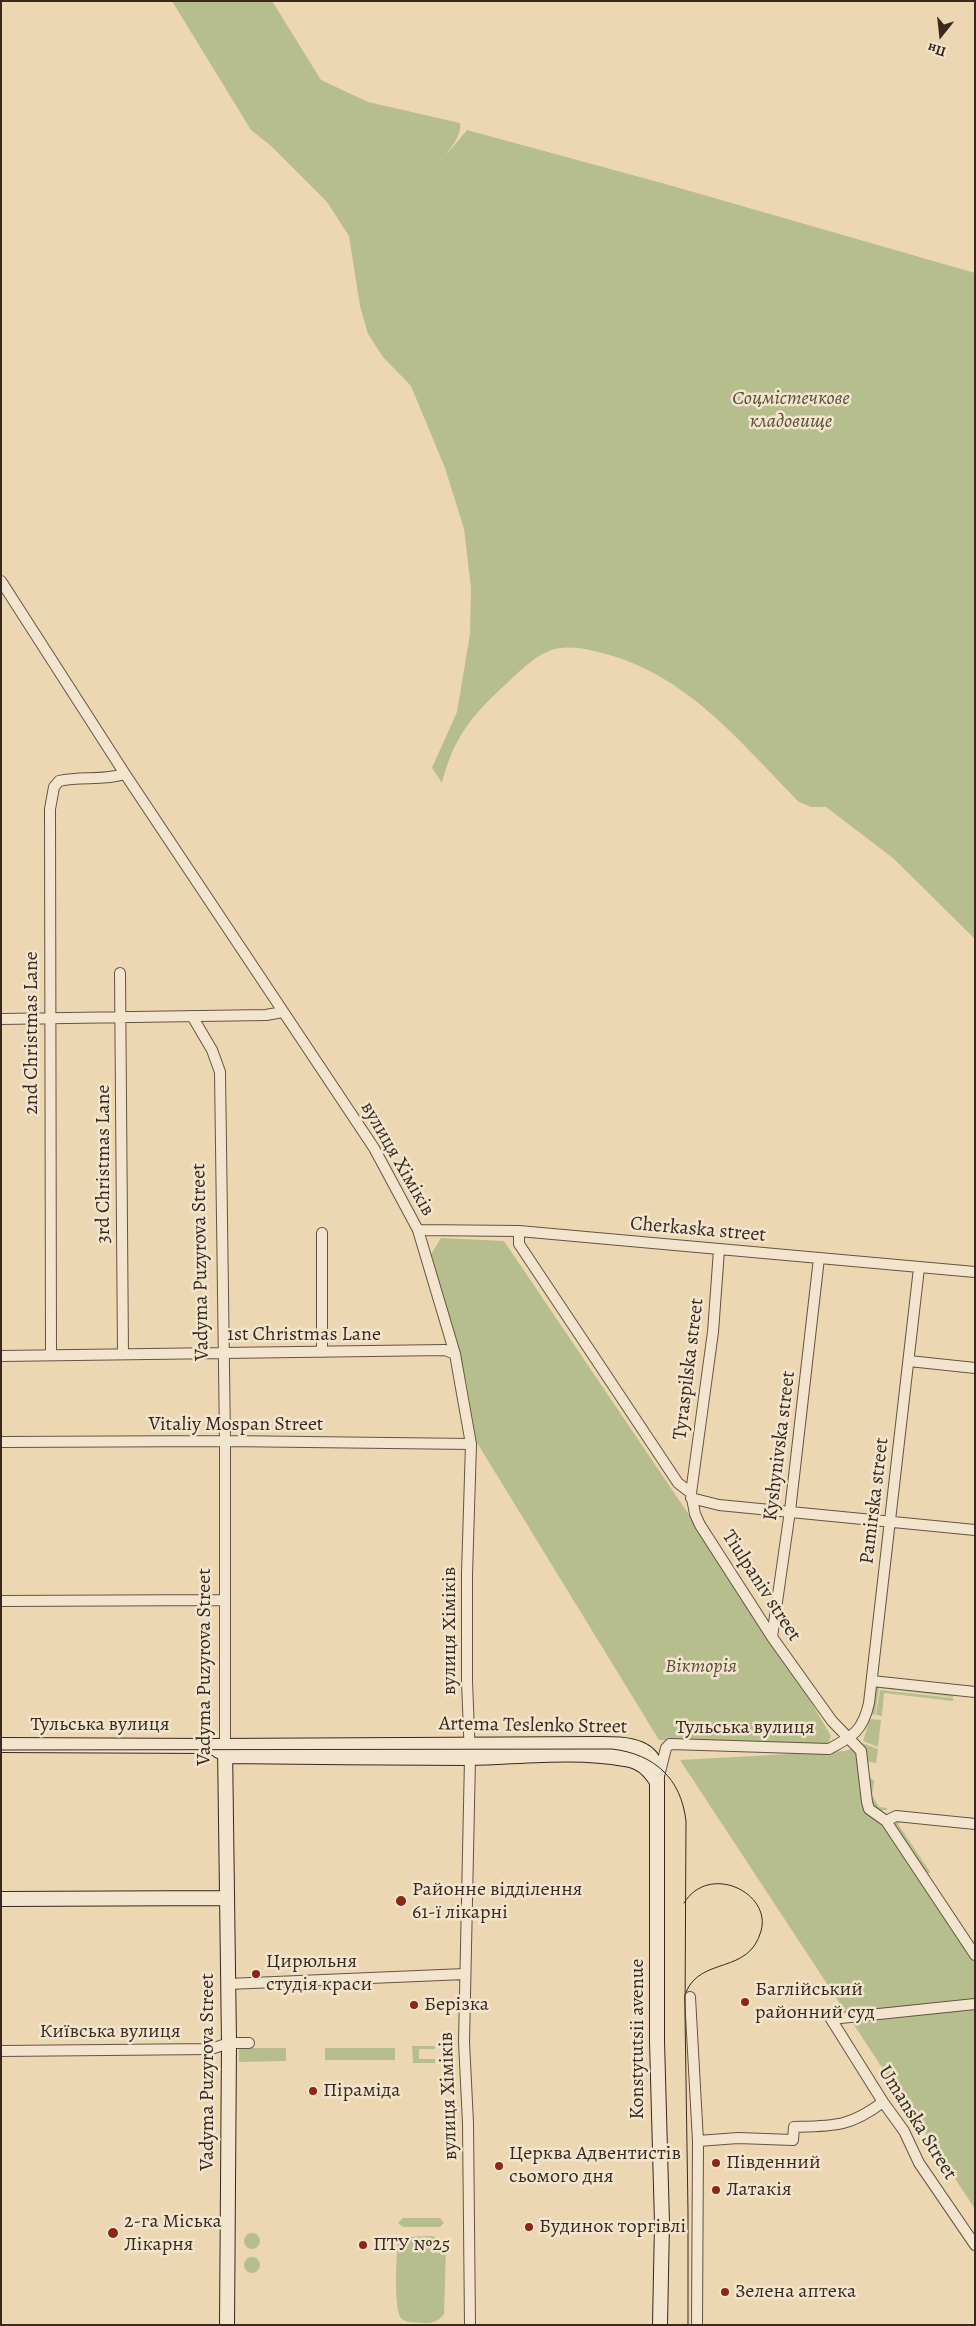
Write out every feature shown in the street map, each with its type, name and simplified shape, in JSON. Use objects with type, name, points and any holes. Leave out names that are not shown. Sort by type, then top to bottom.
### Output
[{"type":"street","name":"вулиця Хіміків","points":[[1,580],[125,774],[374,1148],[418,1230],[455,1354],[471,1444],[467,1574],[470,1751],[464,2042],[469,2133],[470,2325]]},
{"type":"street","name":"2nd Christmas Lane","points":[[51,1355],[50,809],[54,787],[59,781],[67,779],[109,779],[125,774]]},
{"type":"street","name":"3rd Christmas Lane","points":[[120,973],[123,1354]]},
{"type":"street","points":[[1,1019],[266,1015],[283,1012]]},
{"type":"street","name":"Vadyma Puzyrova Street","points":[[192,1016],[212,1050],[220,1072],[224,1441],[224,1600],[221,1749],[227,1898],[229,2043],[227,2325]]},
{"type":"street","name":"Cherkaska street","points":[[418,1230],[519,1231],[975,1272]]},
{"type":"street","name":"Tiulpaniv street","points":[[519,1231],[519,1244],[678,1483],[691,1496],[700,1525],[772,1638],[832,1722],[853,1736],[862,1751],[869,1809],[886,1821],[975,1955]]},
{"type":"street","points":[[322,1233],[322,1352]]},
{"type":"street","name":"Tyraspilska street","points":[[691,1496],[713,1332],[719,1250]]},
{"type":"street","name":"Kyshynivska street","points":[[772,1638],[790,1511],[819,1258]]},
{"type":"street","name":"Pamirska street","points":[[853,1736],[865,1719],[872,1681],[919,1268]]},
{"type":"street","name":"1st Christmas Lane","points":[[1,1356],[445,1350],[455,1354]]},
{"type":"street","points":[[909,1361],[975,1368]]},
{"type":"street","name":"Vitaliy Mospan Street","points":[[1,1442],[224,1441],[471,1444]]},
{"type":"street","points":[[691,1496],[719,1505],[891,1520],[975,1530]]},
{"type":"street","points":[[1,1601],[224,1600]]},
{"type":"street","points":[[872,1681],[975,1692]]},
{"type":"street","name":"Тульська вулиця","points":[[657,1782],[666,1748],[670,1744],[829,1749],[853,1736]]},
{"type":"street","name":"Тульська вулиця","points":[[1,1745],[221,1749]]},
{"type":"street","name":"Artema Teslenko Street","points":[[221,1749],[470,1751],[625,1759],[641,1764],[650,1771],[657,1782]]},
{"type":"street","name":"Konstytutsii avenue","points":[[657,1782],[658,2041],[662,2224],[660,2325]]},
{"type":"street","points":[[886,1821],[896,1816],[975,1824]]},
{"type":"street","points":[[1,1899],[227,1898]]},
{"type":"street","points":[[228,1984],[465,1974]]},
{"type":"street","points":[[690,1997],[698,2141],[698,2325]]},
{"type":"street","name":"Umanska Street","points":[[975,2004],[831,2018],[883,2102],[904,2131],[919,2163],[975,2245]]},
{"type":"street","name":"Київська вулиця","points":[[1,2051],[211,2049],[229,2043],[249,2043]]},
{"type":"street","points":[[698,2141],[738,2138],[793,2140],[794,2127],[844,2125],[871,2112],[883,2102]]},
{"type":"green space","name":"Соцмістечкове кладовище","points":[[172,1],[272,1],[321,80],[368,102],[460,123],[460,132],[446,155],[467,130],[669,185],[975,273],[975,939],[893,858],[826,807],[811,807],[799,802],[732,733],[684,692],[658,675],[629,662],[598,652],[574,648],[555,649],[543,654],[525,666],[492,697],[465,729],[446,767],[442,783],[432,768],[457,712],[470,634],[471,588],[464,529],[445,468],[411,386],[383,357],[368,334],[360,306],[349,236],[327,202],[270,145],[251,130]]},
{"type":"green space","name":"Вікторія","points":[[441,1238],[504,1241],[779,1648],[831,1736],[828,1744],[659,1740],[476,1441],[466,1380],[430,1256]]},
{"type":"green space","points":[[877,1686],[954,1693],[953,1697],[879,1688],[875,1715],[871,1714]]},
{"type":"green space","points":[[880,1690],[953,1698],[953,1701],[884,1693],[882,1716],[876,1715]]},
{"type":"green space","points":[[870,1719],[881,1720],[878,1747],[863,1741]]},
{"type":"green space","points":[[862,1743],[878,1749],[876,1763],[865,1761]]},
{"type":"green space","points":[[855,1747],[867,1774],[874,1781],[872,1795],[879,1807],[887,1808],[887,1810],[882,1810],[975,1963],[975,2209],[680,1760],[845,1751]]},
{"type":"green space","points":[[900,1818],[938,1823],[938,1825],[901,1821],[898,1824],[930,1872],[926,1875],[893,1827],[894,1821]]},
{"type":"green space","points":[[412,2046],[435,2046],[435,2049],[419,2049],[419,2059],[435,2059],[435,2063],[413,2063]]},
{"type":"green space","points":[[239,2048],[286,2048],[286,2061],[239,2062]]},
{"type":"green space","points":[[325,2048],[395,2048],[395,2060],[325,2060]]},
{"type":"green space","points":[[403,2218],[440,2218],[444,2223],[440,2227],[403,2227],[398,2223]]},
{"type":"green space","points":[[252,2233],[258,2235],[260,2241],[258,2247],[252,2249],[246,2247],[244,2241],[246,2235]]},
{"type":"green space","points":[[432,2236],[442,2240],[446,2250],[444,2314],[440,2319],[433,2322],[406,2321],[401,2318],[397,2305],[396,2270],[398,2244],[406,2237]]},
{"type":"green space","points":[[252,2257],[258,2259],[260,2265],[258,2271],[252,2273],[246,2271],[244,2265],[246,2259]]},
{"type":"tram line","points":[[1,1750],[612,1749],[641,1756],[663,1771],[678,1792],[686,1821],[685,2014],[688,2325]]},
{"type":"tram line","points":[[684,1903],[695,1891],[708,1885],[722,1884],[736,1887],[748,1895],[757,1905],[762,1917],[761,1931],[755,1945],[746,1954],[736,1960],[702,1973],[693,1981],[686,1992]]},
{"type":"place","name":"Районне відділення 61-ї лікарні","points":[[401,1901]]},
{"type":"place","name":"Цирюльня студія краси","points":[[256,1974]]},
{"type":"place","name":"Баглійський районний суд","points":[[745,2002]]},
{"type":"place","name":"Берізка","points":[[414,2005]]},
{"type":"place","name":"Піраміда","points":[[313,2091]]},
{"type":"place","name":"Південний","points":[[716,2163]]},
{"type":"place","name":"Церква Адвентистів сьомого дня","points":[[499,2166]]},
{"type":"place","name":"Латакія","points":[[716,2190]]},
{"type":"place","name":"Будинок торгівлі","points":[[529,2227]]},
{"type":"place","name":"2-га Міська Лікарня","points":[[113,2233]]},
{"type":"place","name":"ПТУ №25","points":[[363,2245]]},
{"type":"place","name":"Зелена аптека","points":[[725,2292]]}]
